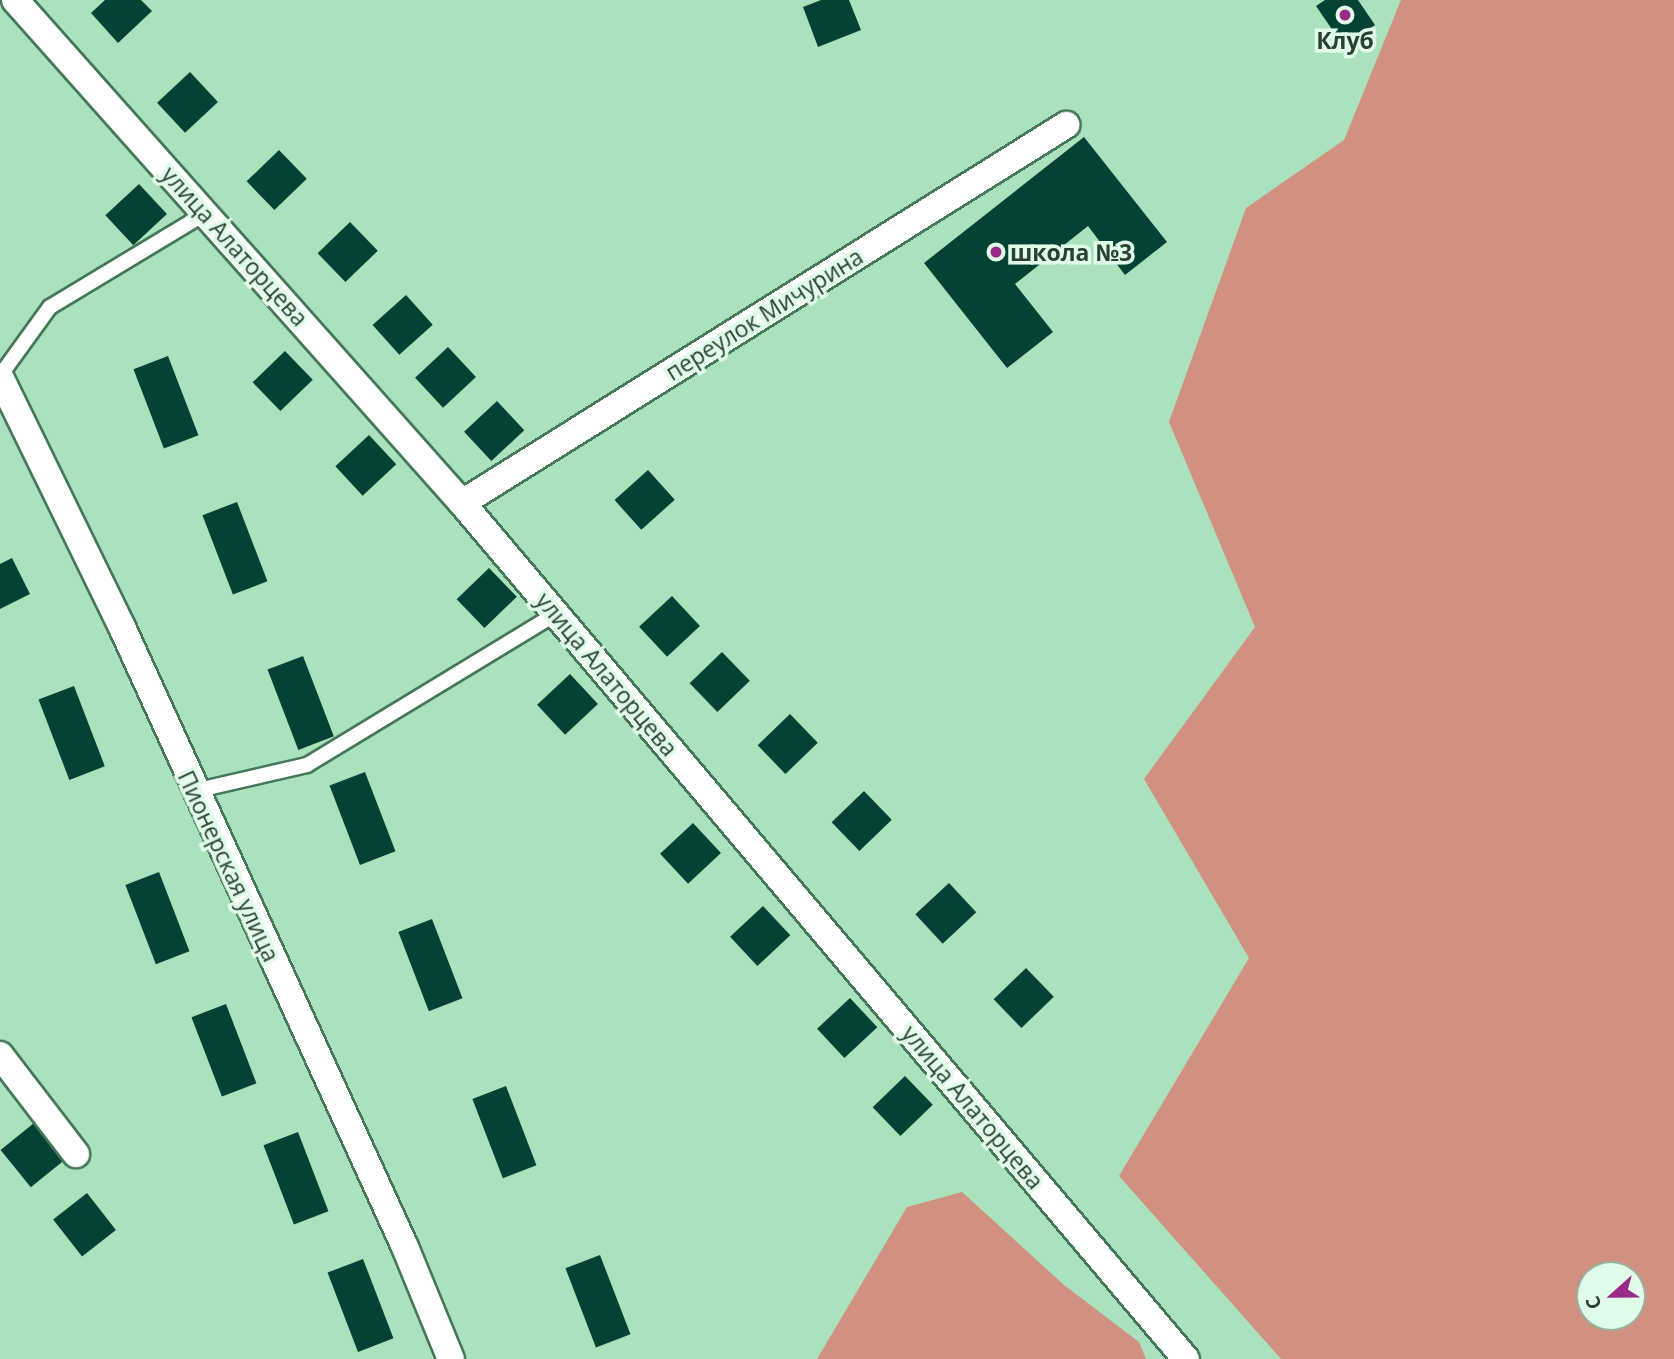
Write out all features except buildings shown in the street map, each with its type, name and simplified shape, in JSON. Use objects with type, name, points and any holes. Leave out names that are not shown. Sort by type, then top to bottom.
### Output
[{"type":"street","name":"улица Алаторцева","points":[[15,0],[462,503],[1186,1359]]},
{"type":"street","name":"переулок Мичурина","points":[[462,503],[1066,125]]},
{"type":"street","name":"Пионерская улица","points":[[0,377],[121,625],[194,791],[405,1247],[451,1359]]},
{"type":"street","points":[[0,1055],[76,1154]]},
{"type":"lane","points":[[0,377],[50,307],[206,213]]},
{"type":"lane","points":[[194,791],[307,765],[556,613]]},
{"type":"shaded area","points":[[1401,0],[1674,0],[1674,1359],[1281,1359],[1119,1176],[1249,958],[1144,779],[1255,627],[1169,422],[1246,208],[1344,140]]},
{"type":"shaded area","points":[[962,1192],[1064,1285],[1139,1342],[1146,1359],[817,1359],[907,1207]]},
{"type":"place","name":"Клуб","points":[[1345,15]]},
{"type":"place","name":"школа №3","points":[[996,252]]}]
